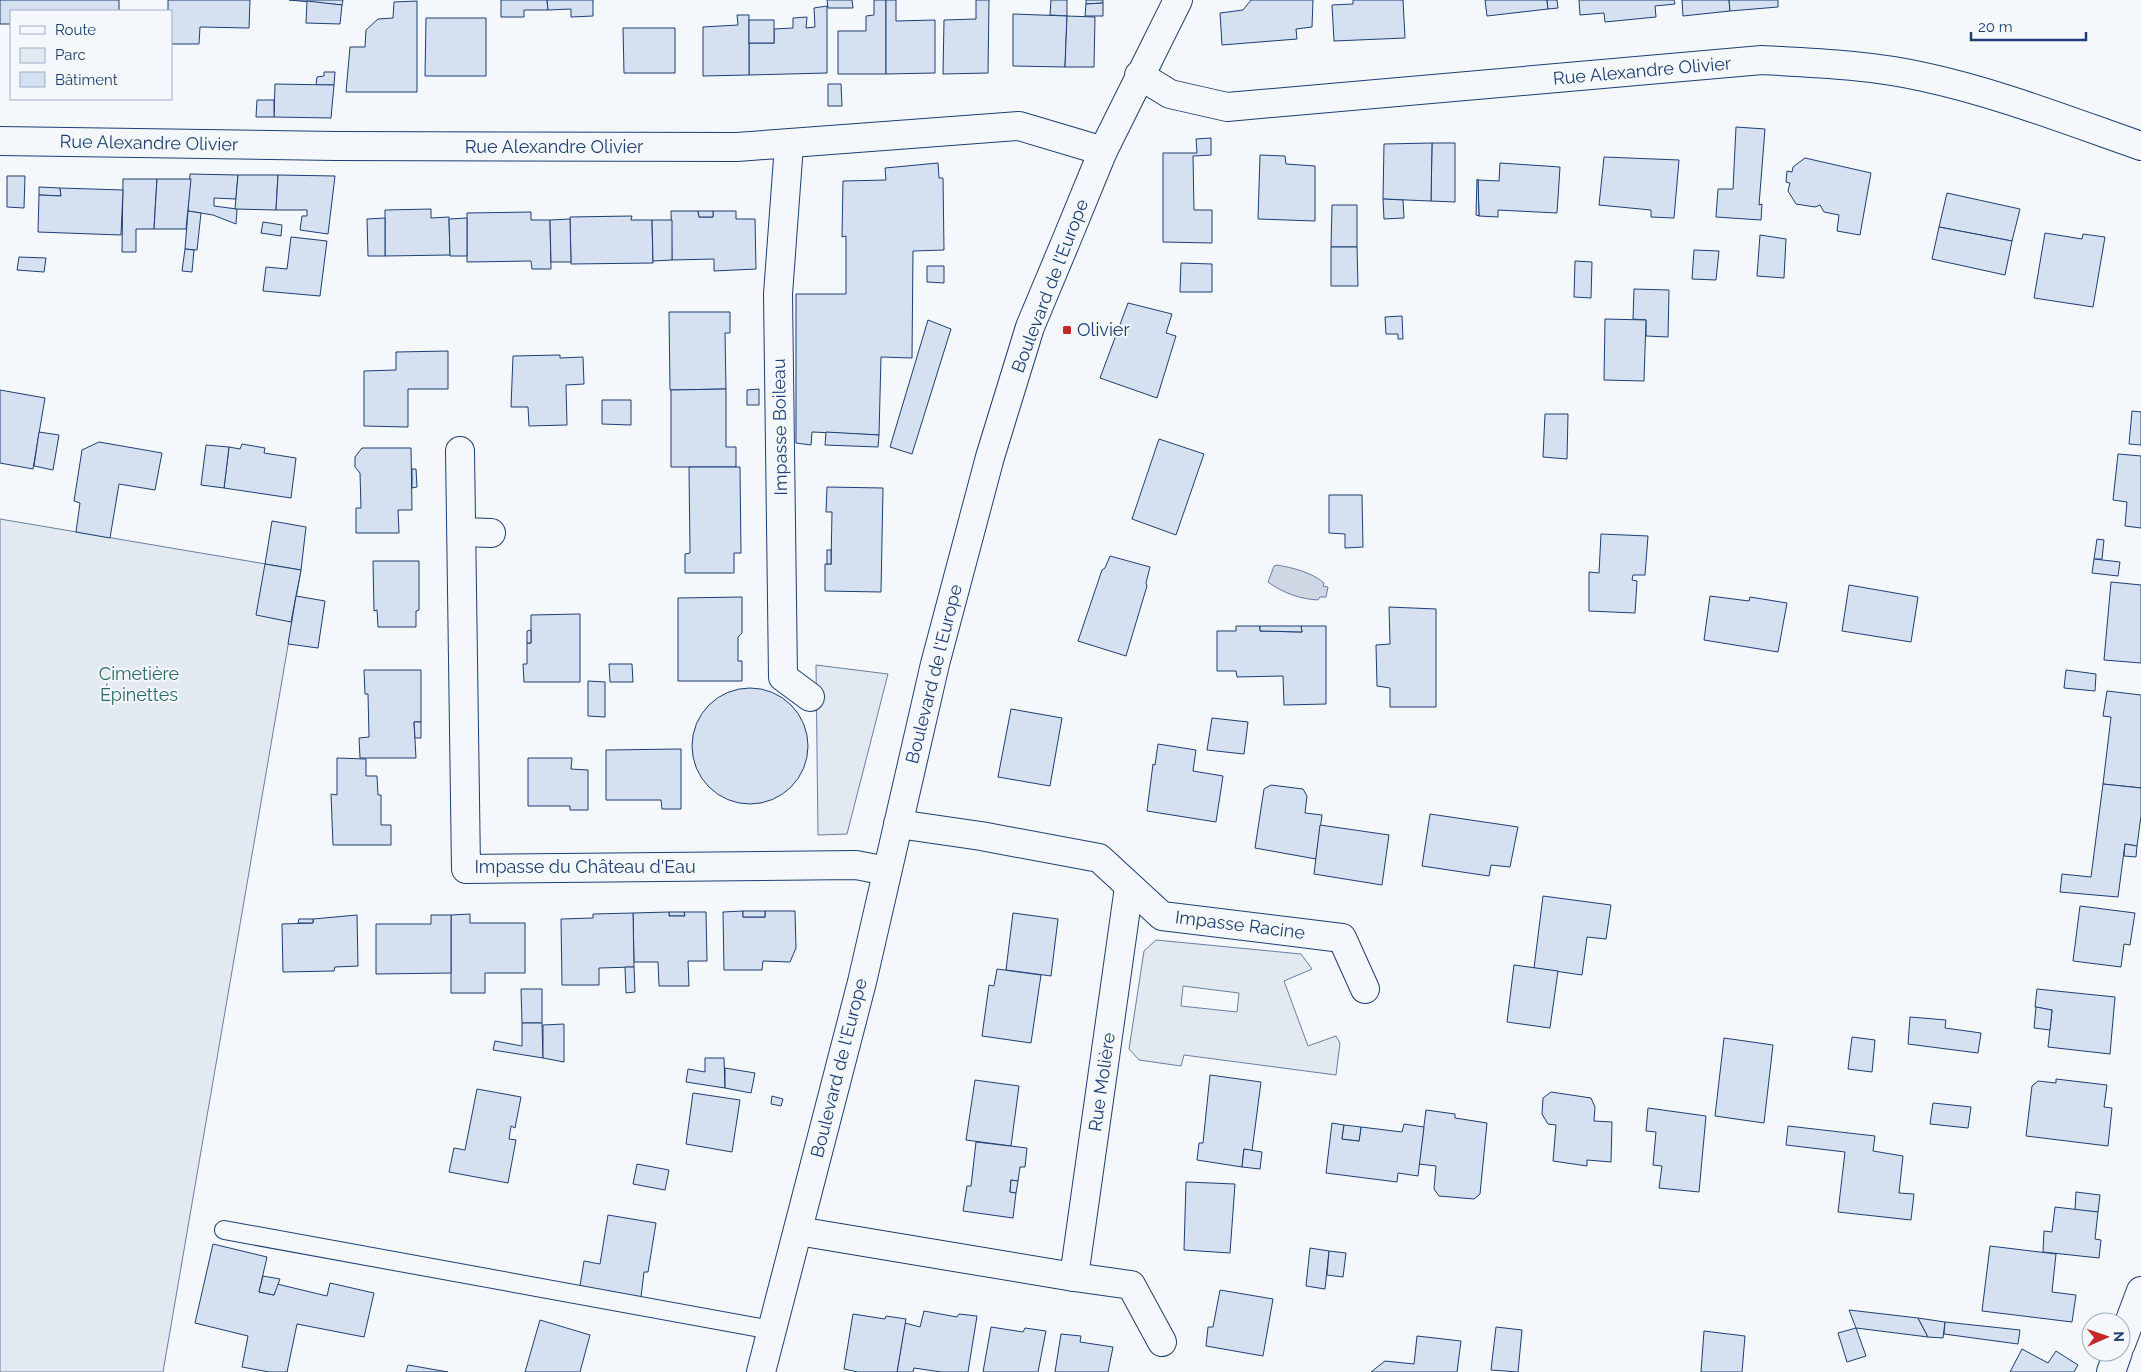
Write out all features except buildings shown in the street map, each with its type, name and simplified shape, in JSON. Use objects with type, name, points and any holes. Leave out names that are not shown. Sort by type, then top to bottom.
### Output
[{"type":"street","name":"Boulevard de l'Europe","points":[[761,1372],[862,982],[935,664],[990,457],[1030,327],[1103,151],[1178,0]]},
{"type":"street","name":"Rue Alexandre Olivier","points":[[1140,75],[1170,94],[1227,107],[1762,60],[1848,64],[1922,76],[1976,90],[2141,146]]},
{"type":"street","name":"Rue Alexandre Olivier","points":[[0,141],[737,148],[1019,126],[1103,151]]},
{"type":"street","name":"Impasse Boileau","points":[[789,145],[778,294],[783,677],[810,697]]},
{"type":"street","name":"Impasse du Château d'Eau","points":[[460,451],[466,869],[856,865],[887,871]]},
{"type":"street","points":[[462,532],[491,533]]},
{"type":"street","name":"Impasse Racine","points":[[898,824],[981,836],[1099,858],[1162,916],[1342,938],[1365,989]]},
{"type":"street","name":"Rue Molière","points":[[1074,1277],[1129,887]]},
{"type":"street","points":[[798,1231],[1131,1285],[1162,1342]]},
{"type":"street","points":[[2131,1318],[2141,1291]]},
{"type":"lane","points":[[224,1230],[772,1330]]},
{"type":"green space","name":"Cimetière Épinettes","points":[[0,519],[301,570],[163,1372],[0,1372]]},
{"type":"green space","points":[[816,665],[888,674],[847,834],[818,835]]},
{"type":"green space","points":[[1156,940],[1301,954],[1312,969],[1284,981],[1308,1046],[1336,1036],[1340,1043],[1336,1075],[1184,1055],[1181,1066],[1139,1060],[1129,1049],[1144,951]],"holes":[[[1183,986],[1239,993],[1237,1012],[1181,1006]]]},
{"type":"shaded area","points":[[1277,565],[1302,571],[1319,579],[1324,583],[1323,586],[1328,587],[1326,597],[1320,597],[1318,600],[1305,598],[1292,595],[1274,586],[1268,582],[1274,566]]},
{"type":"place","name":"Olivier","points":[[1067,330]]}]
